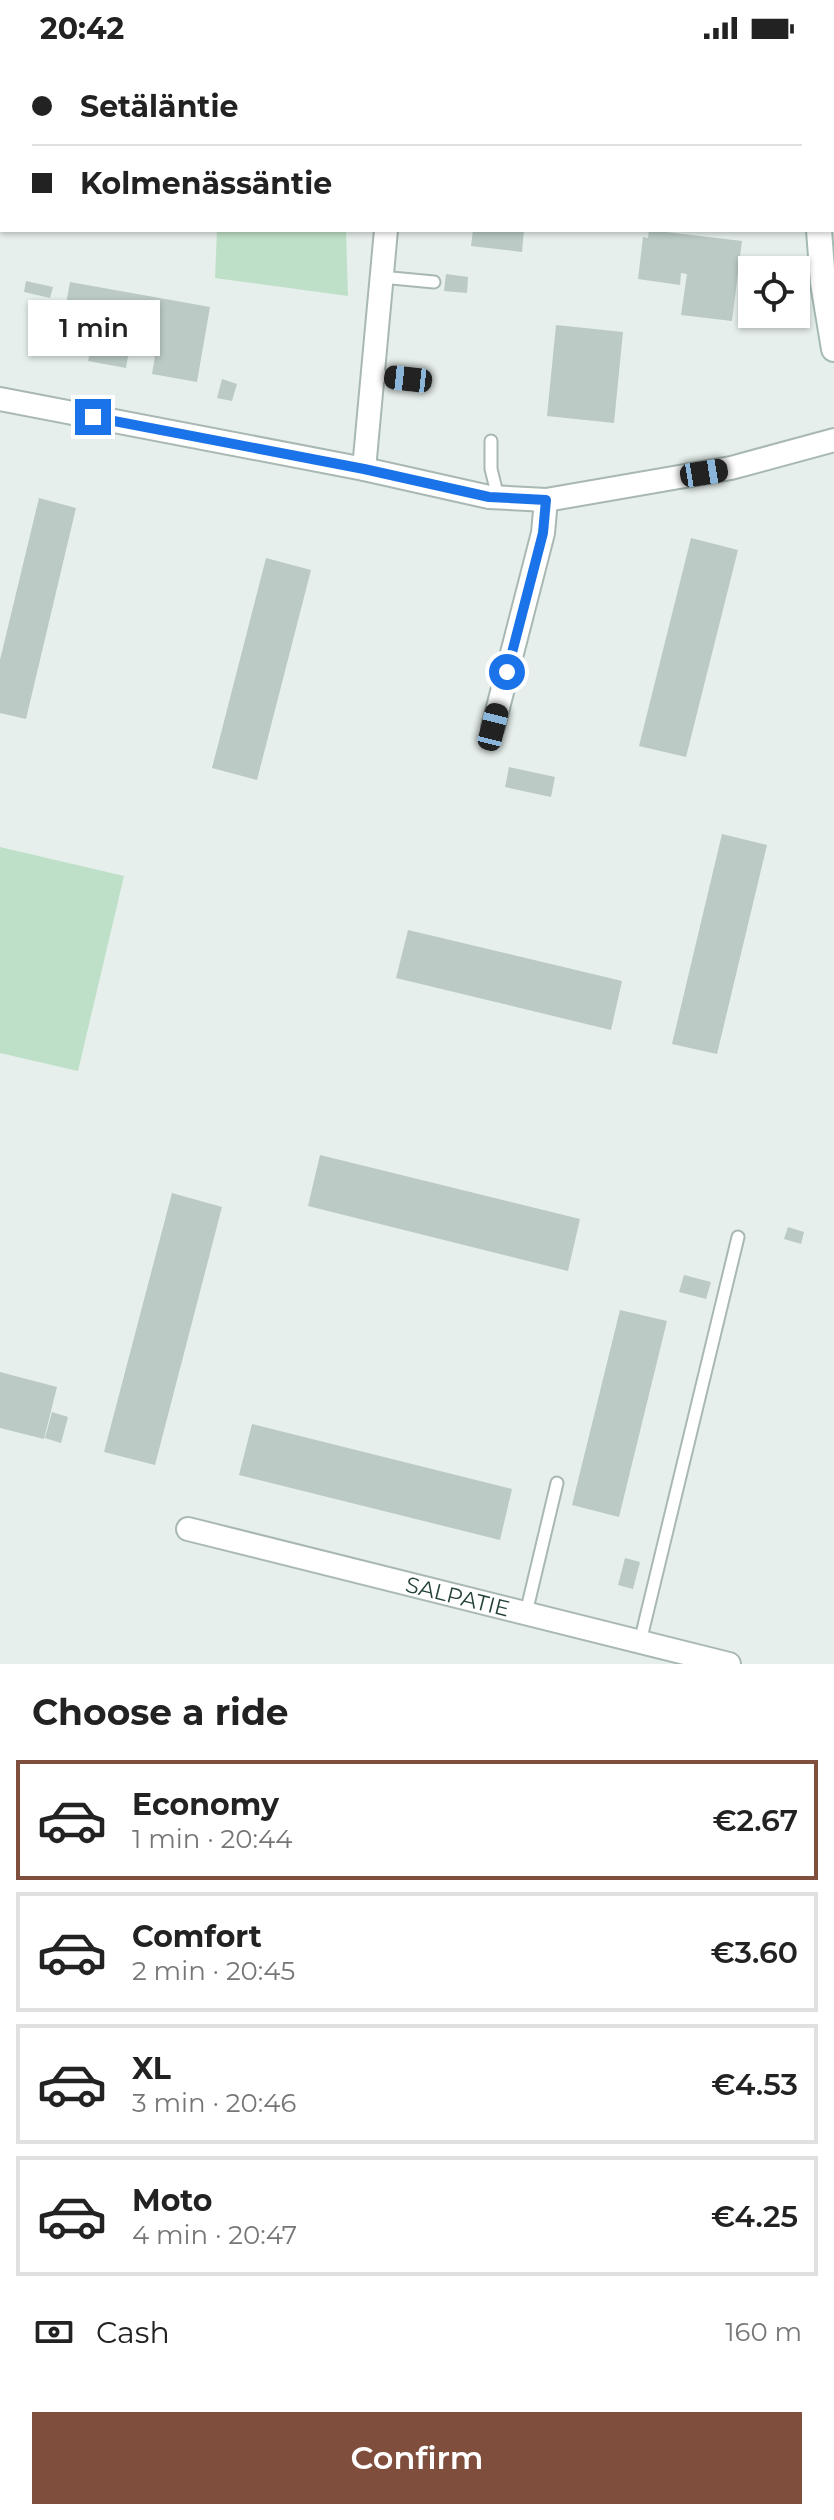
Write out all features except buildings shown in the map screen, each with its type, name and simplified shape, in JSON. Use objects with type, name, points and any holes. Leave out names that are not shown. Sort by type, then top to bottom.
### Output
[{"type":"street","points":[[364,469],[386,232]]},
{"type":"street","points":[[819,232],[823,283],[834,349]]},
{"type":"street","points":[[0,399],[498,497],[546,500],[731,468],[834,440]]},
{"type":"street","points":[[493,727],[543,533],[546,500]]},
{"type":"street","name":"SALPATIE","points":[[188,1529],[729,1664]]},
{"type":"lane","points":[[381,277],[434,282]]},
{"type":"lane","points":[[371,375],[425,380]]},
{"type":"lane","points":[[491,441],[491,469],[498,497]]},
{"type":"lane","points":[[640,1642],[738,1237]]},
{"type":"lane","points":[[526,1613],[557,1483]]},
{"type":"green space","points":[[217,232],[346,232],[348,296],[215,278]]},
{"type":"green space","points":[[0,847],[124,876],[78,1071],[0,1053]]},
{"type":"route","points":[[93,417],[364,469],[489,497],[546,500],[543,533],[507,672]]}]
